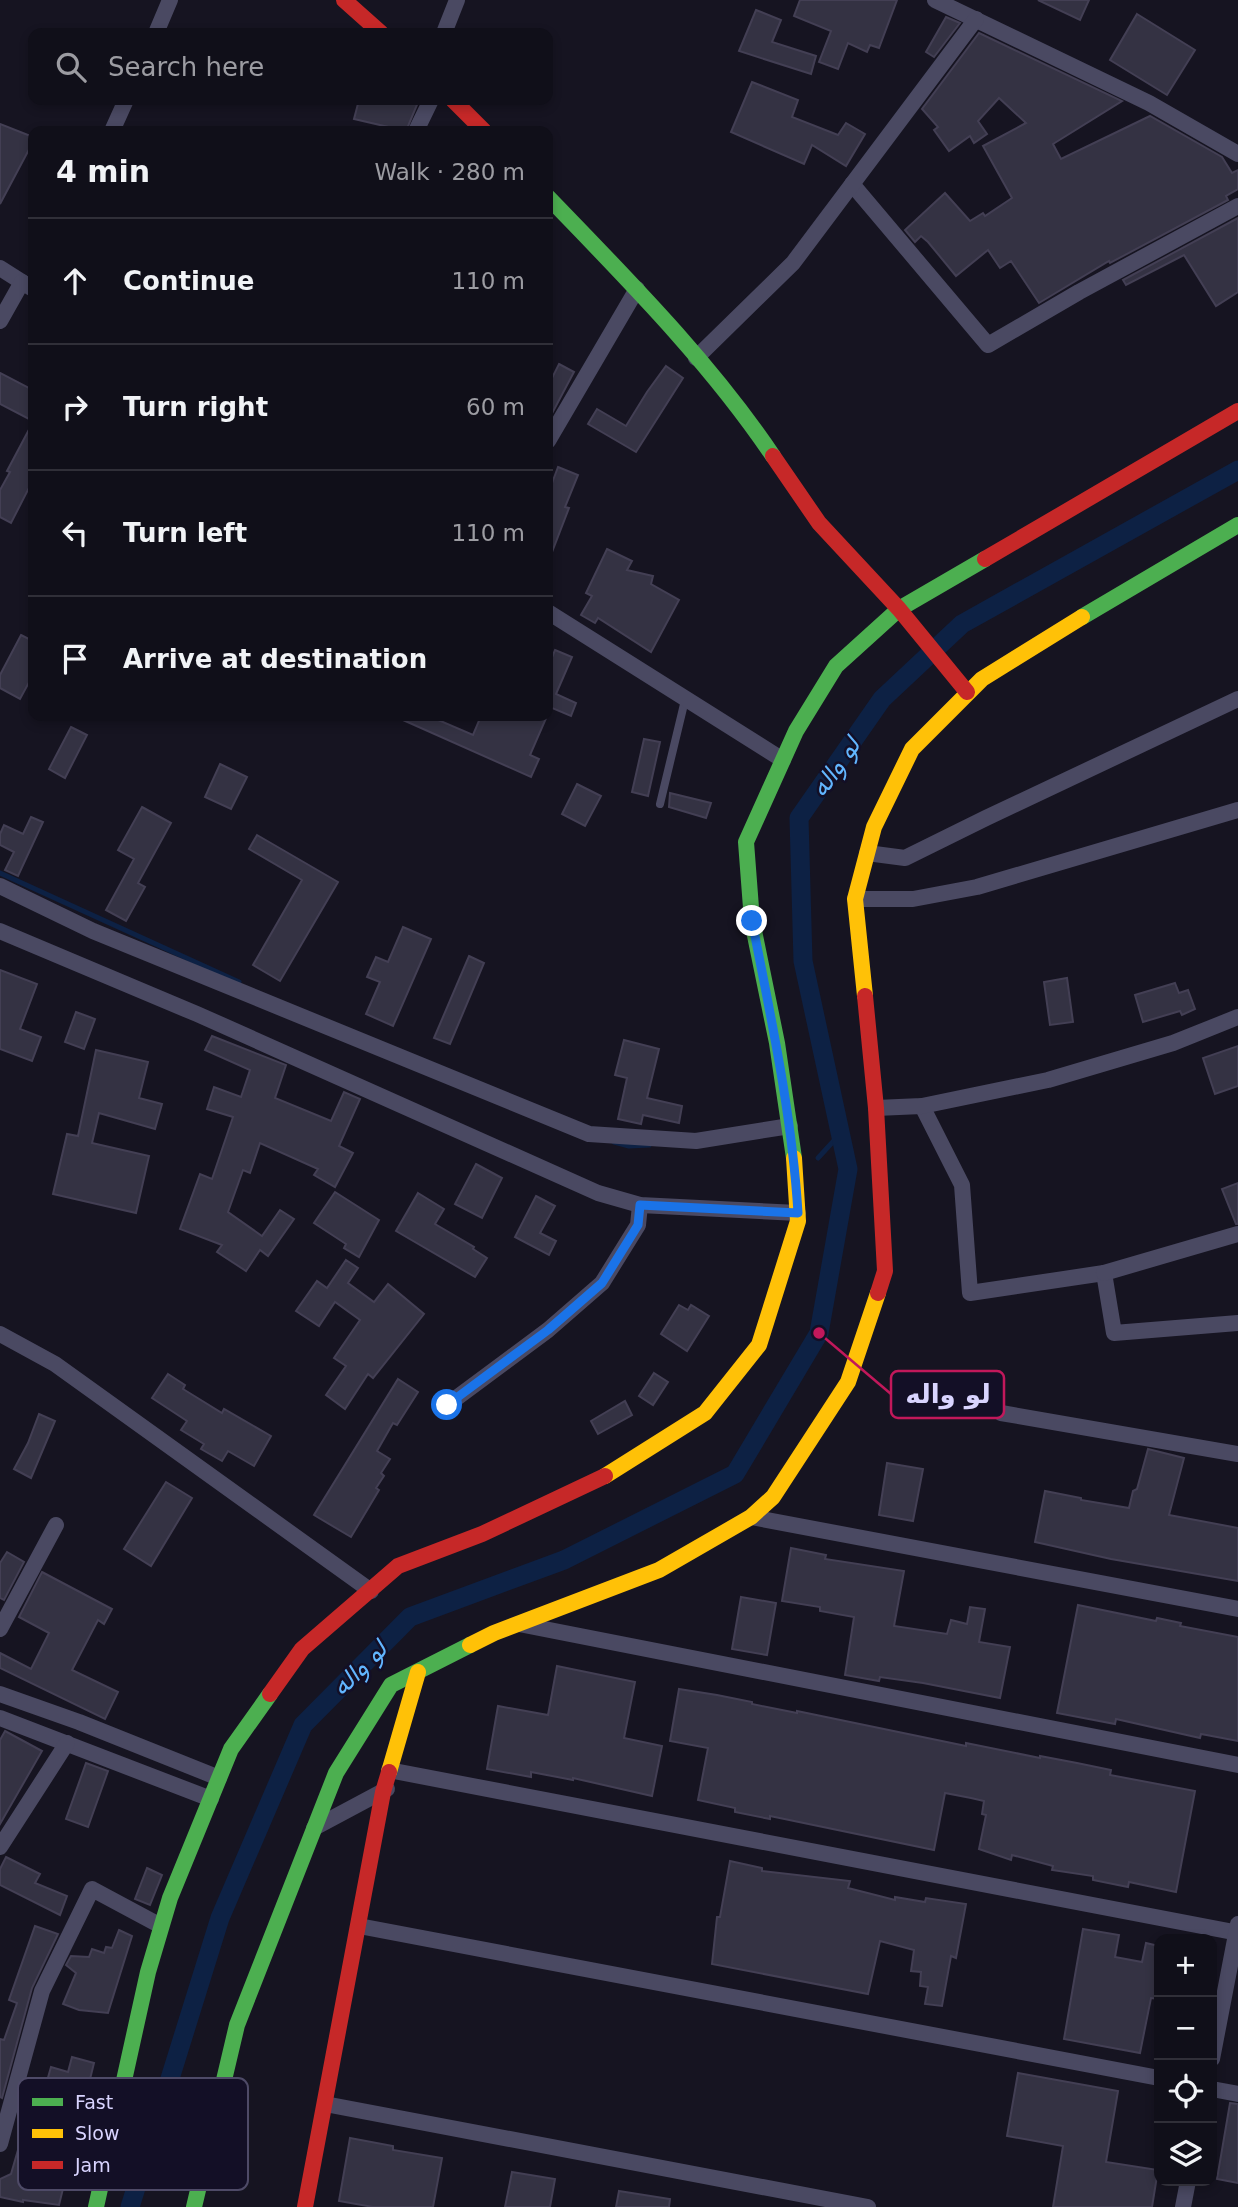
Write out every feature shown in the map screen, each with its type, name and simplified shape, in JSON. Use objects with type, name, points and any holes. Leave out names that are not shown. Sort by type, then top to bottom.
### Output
[{"type":"street","points":[[158,28],[170,0]]},
{"type":"street","points":[[344,0],[375,28]]},
{"type":"street","points":[[446,28],[457,0]]},
{"type":"street","points":[[935,0],[1149,103],[1238,154]]},
{"type":"street","points":[[696,358],[793,262],[976,19]]},
{"type":"street","points":[[115,126],[124,105]]},
{"type":"street","points":[[419,126],[429,105]]},
{"type":"street","points":[[458,105],[479,126]]},
{"type":"street","points":[[852,184],[988,345],[1079,292],[1238,206]]},
{"type":"street","points":[[553,202],[637,289],[749,420],[819,523],[899,609],[963,686]]},
{"type":"street","points":[[0,268],[28,286],[0,321]]},
{"type":"street","points":[[553,432],[637,289]]},
{"type":"street","points":[[125,2078],[148,1972],[170,1898],[231,1749],[302,1650],[398,1566],[482,1534],[602,1478],[705,1413],[759,1345],[798,1221],[798,1213],[790,1126],[752,921],[746,842],[796,731],[836,666],[899,609],[1238,411]]},
{"type":"street","points":[[224,2078],[237,2025],[336,1773],[391,1685],[494,1633],[659,1570],[751,1517],[773,1497],[848,1382],[885,1271],[876,1108],[855,899],[874,827],[912,749],[963,686],[1238,525]]},
{"type":"street","points":[[553,615],[783,761]]},
{"type":"street","points":[[867,853],[905,858],[1238,699]]},
{"type":"street","points":[[855,899],[913,899],[977,887],[1238,810]]},
{"type":"street","points":[[0,886],[93,931],[589,1134],[696,1141],[790,1126]]},
{"type":"street","points":[[0,931],[197,1014],[598,1193],[640,1205],[798,1213]]},
{"type":"street","points":[[876,1108],[922,1106],[1048,1080],[1173,1043],[1238,1017]]},
{"type":"street","points":[[922,1106],[962,1185],[970,1293],[1104,1273],[1238,1234]]},
{"type":"street","points":[[447,1405],[548,1330],[602,1283],[638,1225],[640,1205]]},
{"type":"street","points":[[1104,1273],[1114,1333],[1238,1323]]},
{"type":"street","points":[[0,1334],[55,1364],[371,1591]]},
{"type":"street","points":[[1001,1413],[1238,1454]]},
{"type":"street","points":[[751,1517],[1238,1609]]},
{"type":"street","points":[[0,1629],[56,1525]]},
{"type":"street","points":[[517,1624],[1238,1765]]},
{"type":"street","points":[[305,2207],[383,1792],[418,1672]]},
{"type":"street","points":[[0,1694],[79,1722],[219,1778]]},
{"type":"street","points":[[0,1718],[211,1798]]},
{"type":"street","points":[[0,1847],[67,1743]]},
{"type":"street","points":[[389,1770],[1237,1929],[1217,2033]]},
{"type":"street","points":[[314,1828],[383,1792],[410,1774]]},
{"type":"street","points":[[18,2078],[42,1991],[92,1889],[161,1926]]},
{"type":"street","points":[[359,1926],[1154,2077]]},
{"type":"street","points":[[0,2144],[18,2078]]},
{"type":"street","points":[[1217,2089],[1238,2094]]},
{"type":"street","points":[[324,2104],[868,2207]]},
{"type":"street","points":[[1183,2207],[1187,2186]]},
{"type":"lane","points":[[660,804],[685,700]]},
{"type":"building","points":[[800,0],[897,0],[879,48],[870,45],[867,52],[848,43],[838,69],[819,62],[831,31],[794,16]]},
{"type":"building","points":[[1038,0],[1089,0],[1080,20]]},
{"type":"building","points":[[756,10],[781,20],[772,42],[816,56],[811,74],[739,51]]},
{"type":"building","points":[[1137,14],[1195,50],[1167,95],[1110,60]]},
{"type":"building","points":[[946,17],[960,23],[934,57],[926,52]]},
{"type":"building","points":[[979,33],[1122,101],[1053,144],[1061,159],[1150,116],[1222,157],[1232,173],[1238,170],[1238,189],[1226,196],[1228,200],[1110,263],[1109,261],[1039,303],[1011,261],[1000,268],[988,250],[956,276],[928,242],[921,236],[915,242],[905,230],[945,193],[970,221],[983,213],[985,216],[1012,198],[983,146],[1026,123],[999,98],[978,121],[987,134],[974,143],[970,136],[949,151],[934,130],[938,127],[922,109]]},
{"type":"building","points":[[752,82],[798,100],[792,117],[838,135],[846,123],[865,134],[846,166],[812,145],[804,164],[731,132]]},
{"type":"building","points":[[358,105],[417,105],[408,126],[384,126],[354,119]]},
{"type":"building","points":[[0,124],[28,135],[28,151],[0,204]]},
{"type":"building","points":[[1238,218],[1238,292],[1216,306],[1184,255],[1126,285],[1123,280]]},
{"type":"building","points":[[559,364],[574,372],[553,412],[553,376]]},
{"type":"building","points":[[666,366],[683,378],[636,452],[588,424],[597,409],[626,426]]},
{"type":"building","points":[[0,373],[28,387],[28,418],[0,404]]},
{"type":"building","points":[[28,431],[28,490],[11,523],[0,517],[0,490],[10,472],[7,471]]},
{"type":"building","points":[[558,467],[578,475],[565,507],[569,508],[553,550],[553,480]]},
{"type":"building","points":[[607,549],[632,561],[627,570],[653,576],[651,584],[679,600],[651,652],[598,618],[595,623],[581,615],[592,596],[586,593]]},
{"type":"building","points":[[21,635],[28,638],[28,684],[20,699],[0,688],[0,675]]},
{"type":"building","points":[[555,650],[572,657],[556,694],[576,703],[571,716],[553,708]]},
{"type":"building","points":[[405,721],[441,721],[473,735],[479,721],[545,721],[530,755],[539,759],[531,777]]},
{"type":"building","points":[[71,727],[87,735],[65,778],[49,769]]},
{"type":"building","points":[[644,739],[660,742],[648,796],[632,792]]},
{"type":"building","points":[[220,764],[247,777],[231,809],[205,797]]},
{"type":"building","points":[[577,784],[601,796],[585,826],[562,814]]},
{"type":"building","points":[[670,793],[711,803],[706,818],[669,807]]},
{"type":"building","points":[[142,807],[171,823],[138,883],[145,887],[126,921],[106,910],[134,859],[118,850]]},
{"type":"building","points":[[31,817],[43,822],[18,876],[5,870],[14,852],[0,845],[0,834],[4,825],[23,834]]},
{"type":"building","points":[[257,835],[338,882],[280,981],[253,965],[302,880],[249,849]]},
{"type":"building","points":[[403,927],[431,939],[393,1026],[366,1014],[380,982],[367,977],[376,957],[388,962]]},
{"type":"building","points":[[469,956],[484,963],[450,1044],[434,1038]]},
{"type":"building","points":[[0,970],[37,984],[20,1029],[41,1037],[32,1061],[0,1049]]},
{"type":"building","points":[[1067,978],[1073,1022],[1050,1025],[1044,982]]},
{"type":"building","points":[[1175,983],[1179,993],[1188,990],[1195,1009],[1182,1015],[1180,1011],[1143,1022],[1135,995]]},
{"type":"building","points":[[76,1012],[95,1019],[84,1049],[65,1042]]},
{"type":"building","points":[[212,1036],[286,1065],[275,1098],[331,1121],[344,1092],[360,1099],[339,1146],[353,1153],[335,1187],[314,1175],[318,1169],[260,1143],[250,1173],[243,1170],[228,1212],[262,1236],[280,1210],[294,1219],[268,1256],[260,1250],[246,1271],[217,1252],[222,1245],[180,1229],[200,1174],[212,1179],[233,1117],[207,1109],[214,1087],[241,1097],[250,1070],[205,1050]]},
{"type":"building","points":[[624,1040],[659,1049],[647,1098],[682,1106],[679,1123],[643,1115],[641,1124],[618,1119],[627,1078],[615,1075]]},
{"type":"building","points":[[1238,1046],[1238,1086],[1215,1094],[1203,1058]]},
{"type":"building","points":[[96,1050],[148,1062],[139,1098],[162,1104],[155,1129],[99,1113],[92,1143],[149,1156],[136,1213],[53,1194],[67,1134],[78,1136]]},
{"type":"building","points":[[476,1164],[502,1178],[482,1218],[455,1204]]},
{"type":"building","points":[[1238,1183],[1238,1224],[1236,1224],[1222,1189]]},
{"type":"building","points":[[335,1192],[379,1220],[359,1257],[344,1248],[346,1244],[314,1223]]},
{"type":"building","points":[[418,1193],[444,1209],[435,1224],[487,1258],[475,1277],[396,1231]]},
{"type":"building","points":[[536,1196],[555,1206],[540,1233],[556,1241],[549,1255],[515,1237]]},
{"type":"building","points":[[346,1260],[358,1268],[348,1283],[374,1302],[388,1284],[424,1314],[373,1378],[368,1374],[345,1409],[326,1395],[346,1366],[334,1358],[360,1320],[335,1302],[319,1326],[296,1311],[317,1281],[327,1288]]},
{"type":"building","points":[[679,1305],[688,1310],[691,1305],[709,1316],[687,1351],[661,1334]]},
{"type":"building","points":[[654,1373],[668,1382],[653,1405],[639,1396]]},
{"type":"building","points":[[168,1374],[185,1385],[183,1389],[222,1413],[224,1409],[271,1436],[254,1466],[228,1451],[222,1461],[201,1449],[204,1444],[181,1430],[187,1421],[152,1398]]},
{"type":"building","points":[[398,1379],[418,1392],[397,1425],[393,1423],[377,1451],[390,1459],[381,1473],[384,1476],[376,1488],[379,1490],[351,1537],[314,1515]]},
{"type":"building","points":[[625,1401],[632,1415],[598,1434],[591,1421]]},
{"type":"building","points":[[39,1414],[55,1421],[31,1478],[14,1469]]},
{"type":"building","points":[[1148,1449],[1184,1458],[1169,1515],[1238,1528],[1238,1581],[1111,1559],[1035,1542],[1045,1491],[1129,1508]]},
{"type":"building","points":[[887,1463],[923,1469],[913,1521],[879,1515]]},
{"type":"building","points":[[166,1482],[192,1498],[151,1566],[124,1549]]},
{"type":"building","points":[[791,1548],[826,1555],[825,1559],[904,1571],[894,1626],[947,1634],[951,1620],[967,1624],[970,1607],[985,1609],[979,1642],[1010,1647],[1000,1698],[923,1683],[880,1677],[879,1681],[845,1675],[854,1617],[820,1611],[820,1607],[782,1601]]},
{"type":"building","points":[[7,1552],[24,1562],[4,1600],[0,1598],[0,1563]]},
{"type":"building","points":[[42,1572],[112,1609],[104,1624],[98,1620],[72,1670],[118,1692],[105,1719],[0,1668],[0,1653],[31,1669],[49,1633],[19,1617]]},
{"type":"building","points":[[741,1597],[776,1603],[767,1655],[732,1649]]},
{"type":"building","points":[[1078,1605],[1156,1621],[1157,1618],[1181,1623],[1180,1626],[1238,1637],[1238,1741],[1201,1734],[1200,1738],[1116,1719],[1115,1724],[1057,1713]]},
{"type":"building","points":[[557,1666],[635,1682],[624,1738],[662,1746],[652,1796],[573,1778],[531,1772],[531,1777],[487,1769],[498,1706],[548,1715]]},
{"type":"building","points":[[679,1689],[966,1746],[966,1743],[1077,1763],[1111,1770],[1110,1775],[1195,1791],[1176,1892],[1129,1882],[1128,1887],[1093,1880],[1093,1876],[1052,1870],[1053,1866],[1012,1855],[1011,1860],[979,1849],[986,1815],[982,1814],[984,1801],[971,1798],[945,1793],[934,1850],[770,1816],[770,1819],[735,1812],[735,1808],[698,1800],[708,1748],[670,1741]]},
{"type":"building","points":[[5,1731],[42,1751],[0,1824],[0,1740]]},
{"type":"building","points":[[86,1763],[108,1771],[88,1827],[66,1819]]},
{"type":"building","points":[[6,1857],[40,1874],[35,1883],[67,1896],[60,1915],[0,1885],[0,1869]]},
{"type":"building","points":[[730,1861],[762,1868],[762,1871],[850,1881],[848,1888],[895,1900],[895,1897],[925,1902],[926,1898],[966,1904],[956,1958],[951,1956],[942,2006],[925,2004],[928,1987],[920,1986],[921,1972],[911,1971],[914,1950],[880,1941],[868,1994],[712,1964],[717,1917],[720,1917]]},
{"type":"building","points":[[147,1868],[162,1875],[150,1905],[135,1899]]},
{"type":"building","points":[[35,1926],[58,1934],[32,1988],[2,2098],[0,2039],[4,2040],[17,2003],[9,2000]]},
{"type":"building","points":[[1083,1929],[1119,1935],[1115,1957],[1142,1962],[1146,1943],[1154,1945],[1154,1998],[1151,1998],[1140,2053],[1064,2039]]},
{"type":"building","points":[[119,1930],[132,1936],[108,2013],[79,2010],[63,2004],[76,1973],[66,1965],[71,1956],[89,1957],[92,1949],[104,1953],[106,1947],[112,1948]]},
{"type":"building","points":[[72,2057],[94,2063],[90,2078],[48,2078],[51,2067],[68,2072]]},
{"type":"building","points":[[1018,2073],[1118,2091],[1106,2162],[1154,2169],[1155,2186],[1152,2207],[1053,2207],[1063,2146],[1007,2136]]},
{"type":"building","points":[[1230,2103],[1238,2104],[1238,2183],[1217,2179]]},
{"type":"building","points":[[350,2138],[393,2146],[393,2150],[442,2158],[433,2207],[373,2207],[339,2201]]},
{"type":"building","points":[[18,2150],[18,2190],[63,2190],[59,2205],[0,2197],[0,2179],[11,2174]]},
{"type":"building","points":[[512,2172],[555,2179],[550,2207],[505,2207]]},
{"type":"building","points":[[619,2191],[670,2199],[669,2207],[616,2207]]},
{"type":"waterway","name":"لو واله","points":[[170,2078],[220,1918],[303,1725],[410,1617],[564,1560],[735,1474],[819,1333],[848,1169],[803,961],[799,818],[882,699],[962,624],[1238,470]]},
{"type":"waterway","points":[[0,873],[239,982]]},
{"type":"waterway","points":[[818,1158],[840,1134]]},
{"type":"waterway","points":[[614,1142],[629,1146],[649,1145]]},
{"type":"waterway","name":"لو واله","points":[[130,2207],[135,2190]]},
{"type":"traffic: fast","points":[[553,202],[695,354],[773,456]]},
{"type":"traffic: fast","points":[[1082,617],[1238,525]]},
{"type":"traffic: fast","points":[[794,1158],[777,1043],[752,921],[746,842],[796,731],[836,666],[899,609],[985,559]]},
{"type":"traffic: fast","points":[[224,2078],[237,2025],[336,1773],[391,1685],[470,1645]]},
{"type":"traffic: fast","points":[[125,2078],[148,1972],[170,1898],[231,1749],[270,1694]]},
{"type":"traffic: fast","points":[[96,2207],[100,2190]]},
{"type":"traffic: fast","points":[[194,2207],[198,2190]]},
{"type":"traffic: slow","points":[[865,996],[855,899],[874,827],[912,749],[982,679],[1082,617]]},
{"type":"traffic: slow","points":[[605,1476],[705,1413],[759,1345],[798,1221],[794,1158]]},
{"type":"traffic: slow","points":[[470,1645],[494,1633],[659,1570],[751,1517],[773,1497],[848,1382],[878,1293]]},
{"type":"traffic: slow","points":[[389,1772],[418,1672]]},
{"type":"traffic: jam","points":[[344,0],[375,28]]},
{"type":"traffic: jam","points":[[458,105],[479,126]]},
{"type":"traffic: jam","points":[[985,559],[1238,411]]},
{"type":"traffic: jam","points":[[773,456],[819,523],[899,609],[967,692]]},
{"type":"traffic: jam","points":[[865,996],[876,1108],[885,1271],[878,1293]]},
{"type":"traffic: jam","points":[[270,1694],[302,1649],[398,1566],[482,1534],[605,1476]]},
{"type":"traffic: jam","points":[[305,2207],[389,1772]]},
{"type":"place","name":"لو واله","points":[[819,1333]]},
{"type":"route","points":[[447,1405],[548,1330],[602,1283],[638,1225],[640,1205],[798,1213],[790,1126],[752,921]]}]
